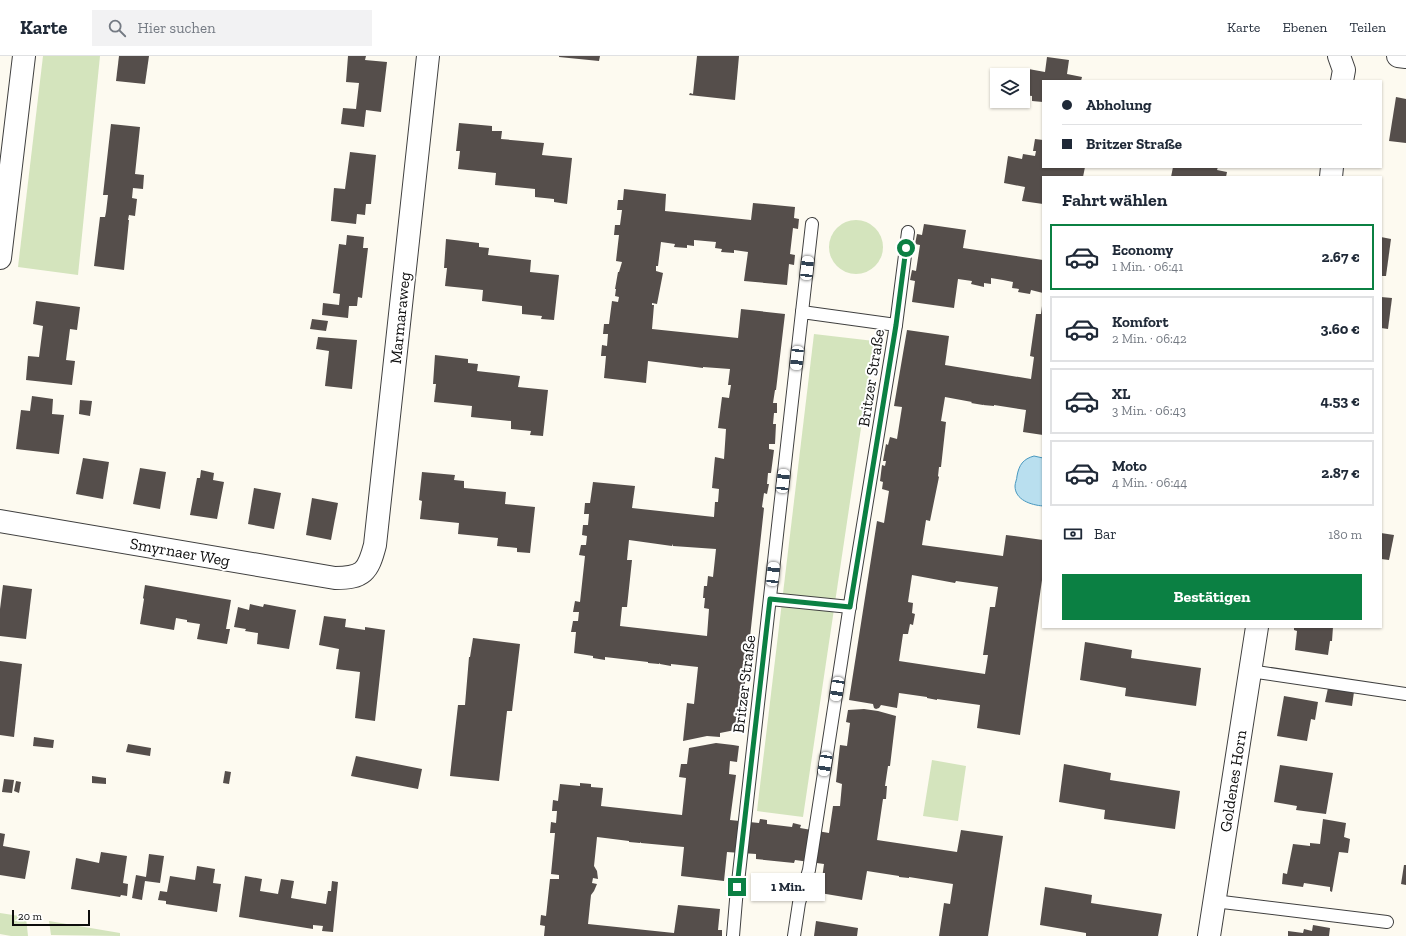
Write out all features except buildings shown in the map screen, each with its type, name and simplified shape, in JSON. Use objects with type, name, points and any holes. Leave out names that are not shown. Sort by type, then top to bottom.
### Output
[{"type":"street","points":[[0,258],[24,56]]},
{"type":"street","name":"Marmaraweg","points":[[359,574],[367,568],[371,562],[376,545],[428,56]]},
{"type":"street","points":[[1339,56],[1344,70],[1342,80]]},
{"type":"street","points":[[1398,56],[1406,57]]},
{"type":"street","name":"Smyrnaer Weg","points":[[0,521],[334,578],[349,578],[359,574]]},
{"type":"street","name":"Goldenes Horn","points":[[1209,936],[1257,628]]},
{"type":"lane","points":[[802,312],[812,224]]},
{"type":"lane","points":[[896,325],[908,232]]},
{"type":"lane","name":"Britzer Straße","points":[[733,936],[802,312],[896,325],[809,870],[799,903],[794,936]]},
{"type":"lane","points":[[770,599],[850,607]]},
{"type":"lane","points":[[1250,671],[1406,694]]},
{"type":"lane","points":[[1214,901],[1387,922]]},
{"type":"green space","points":[[43,56],[100,56],[78,275],[18,267]]},
{"type":"green space","points":[[856,220],[866,222],[875,228],[881,237],[883,247],[881,257],[875,266],[866,272],[856,274],[846,272],[837,266],[831,257],[829,247],[831,237],[837,228],[846,222]]},
{"type":"green space","points":[[814,334],[874,341],[803,817],[757,811]]},
{"type":"green space","points":[[932,760],[966,766],[958,821],[923,816]]},
{"type":"green space","points":[[0,913],[26,917],[28,936],[11,936],[0,934]]},
{"type":"green space","points":[[49,921],[120,933],[120,936],[51,935]]},
{"type":"water","points":[[1034,456],[1042,458],[1042,506],[1024,501],[1016,491],[1015,484],[1020,466],[1027,459]]},
{"type":"route","points":[[737,887],[770,599],[850,607],[896,325],[906,248]]}]
